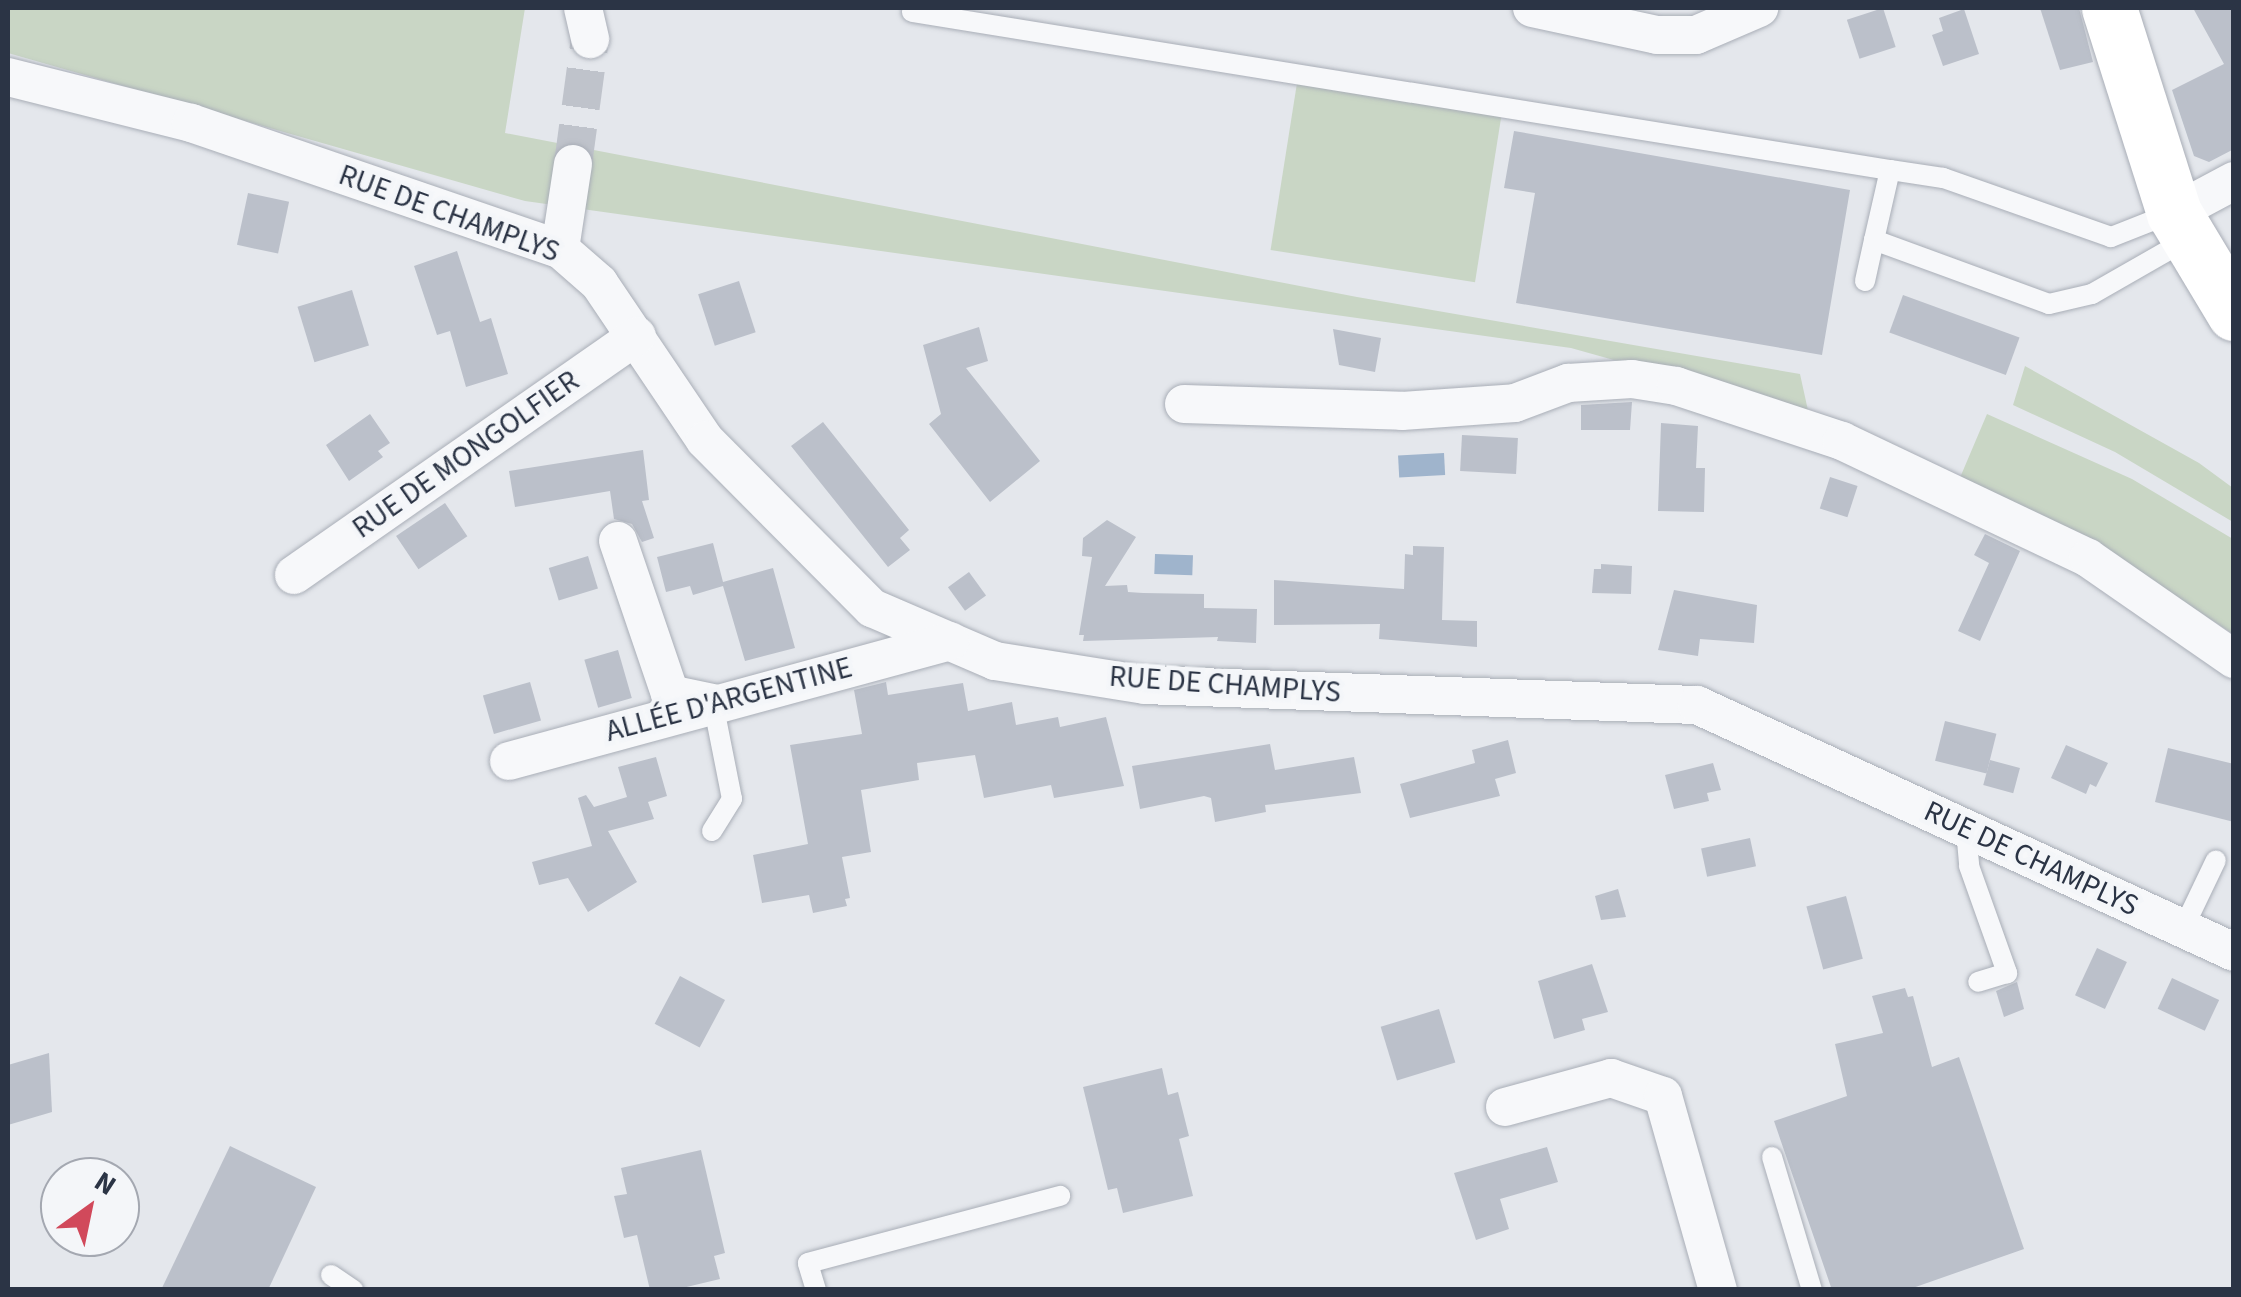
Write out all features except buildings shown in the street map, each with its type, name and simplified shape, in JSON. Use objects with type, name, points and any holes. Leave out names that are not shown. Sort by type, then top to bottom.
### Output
[{"type":"main road","points":[[2109,8],[2181,226],[2234,314]]},
{"type":"street","points":[[1532,8],[1657,35],[1696,35],[1760,8]]},
{"type":"street","name":"RUE DE CHAMPLYS","points":[[8,76],[191,122],[560,249],[600,284],[705,440],[872,608],[995,661],[1146,685],[1696,706],[2234,952]]},
{"type":"street","points":[[560,249],[573,164]]},
{"type":"street","points":[[2181,226],[2234,181]]},
{"type":"street","name":"RUE DE MONGOLFIER","points":[[294,574],[637,336]]},
{"type":"street","points":[[1184,404],[1402,412],[1515,404],[1568,383],[1632,380],[1676,386],[1842,441],[2088,558],[2234,660]]},
{"type":"street","points":[[618,541],[670,694],[713,704]]},
{"type":"street","name":"ALLÉE D'ARGENTINE","points":[[509,761],[950,642]]},
{"type":"street","points":[[1505,1107],[1612,1078],[1663,1096],[1718,1290]]},
{"type":"lane","points":[[912,12],[1944,178],[2112,237],[2181,226]]},
{"type":"lane","points":[[1865,280],[1890,170]]},
{"type":"lane","points":[[1874,240],[2049,304],[2092,294],[2181,226]]},
{"type":"lane","points":[[712,830],[732,799],[713,704]]},
{"type":"lane","points":[[1966,829],[1969,866],[2007,973],[1978,982]]},
{"type":"lane","points":[[2184,929],[2216,860]]},
{"type":"lane","points":[[1772,1156],[1812,1290]]},
{"type":"lane","points":[[816,1290],[808,1263],[1060,1196]]},
{"type":"lane","points":[[332,1275],[353,1290]]},
{"type":"green space","points":[[8,8],[525,8],[505,133],[1357,297],[1800,374],[1809,415],[1571,348],[525,201],[8,53]]},
{"type":"green space","points":[[1297,83],[1501,115],[1475,282],[1271,250]]},
{"type":"green space","points":[[2025,366],[2199,463],[2233,488],[2233,522],[2115,452],[2013,405]]},
{"type":"green space","points":[[1987,414],[2132,479],[2233,539],[2233,634],[2087,538],[1959,480]]},
{"type":"water","points":[[1444,453],[1445,475],[1399,477],[1398,455]]},
{"type":"water","points":[[1155,554],[1193,555],[1192,575],[1154,574]]},
{"type":"tunnel","points":[[573,164],[590,39]]}]
